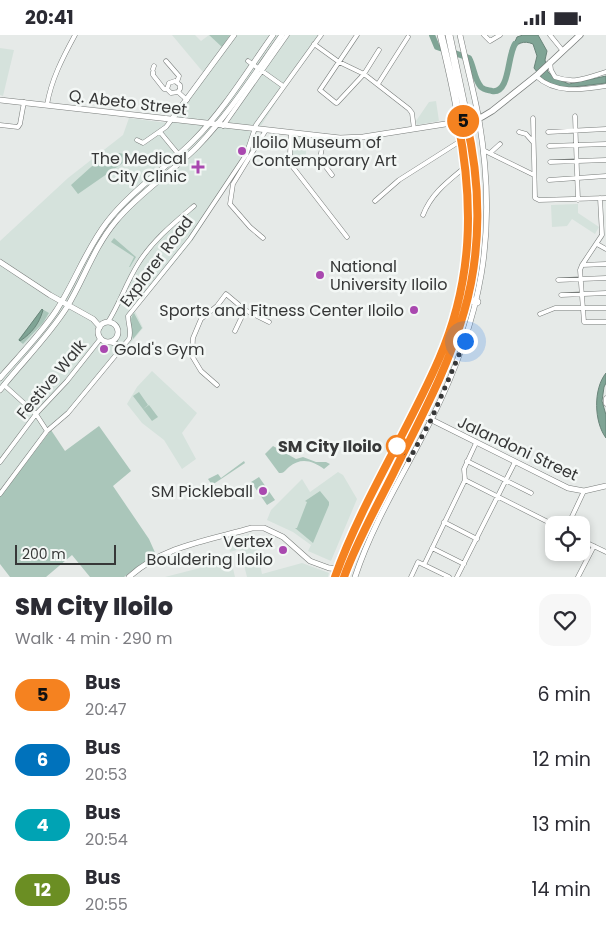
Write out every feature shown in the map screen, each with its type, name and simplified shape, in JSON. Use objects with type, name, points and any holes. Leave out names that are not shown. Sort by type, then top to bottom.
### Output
[{"type":"highway","points":[[344,577],[359,542],[448,359],[467,299],[478,201],[476,178],[466,120],[452,66],[441,36]]},
{"type":"highway","points":[[335,577],[355,529],[439,359],[456,311],[472,245],[466,167],[458,122],[450,37]]},
{"type":"highway","points":[[467,299],[477,302]]},
{"type":"highway","points":[[359,542],[368,546]]},
{"type":"main road","points":[[172,119],[234,35]]},
{"type":"main road","points":[[0,378],[41,332],[55,312],[89,249],[112,216],[195,139],[243,77],[250,62],[264,48],[273,35]]},
{"type":"main road","points":[[2,387],[46,337],[61,316],[96,249],[116,221],[200,143],[248,81],[260,69],[282,35]]},
{"type":"main road","points":[[458,122],[479,118],[492,111],[536,76],[580,35]]},
{"type":"main road","points":[[354,577],[402,474],[431,420],[457,362],[477,302],[484,258],[488,213],[486,178],[479,118],[460,38]]},
{"type":"main road","points":[[264,48],[264,53],[270,52]]},
{"type":"main road","points":[[243,77],[248,76],[248,81]]},
{"type":"main road","name":"Q. Abeto Street","points":[[0,100],[340,138],[363,137],[458,122]]},
{"type":"main road","points":[[220,109],[221,113],[225,112]]},
{"type":"main road","points":[[195,139],[200,139],[200,143]]},
{"type":"main road","points":[[0,263],[93,319],[100,327]]},
{"type":"main road","points":[[70,286],[71,291],[76,289]]},
{"type":"main road","points":[[55,312],[60,312],[61,316]]},
{"type":"main road","points":[[105,322],[108,322],[116,326],[118,331],[115,340],[109,342],[103,341],[99,336],[100,327],[105,322]]},
{"type":"main road","name":"Jalandoni Street","points":[[422,415],[562,486],[584,491],[606,486]]},
{"type":"main road","points":[[129,577],[151,560],[185,545],[252,528],[264,528],[283,537],[310,561],[329,568],[338,569]]},
{"type":"street","points":[[47,105],[54,79],[75,35]]},
{"type":"street","points":[[223,126],[260,69],[288,35]]},
{"type":"street","name":"Explorer Road","points":[[0,494],[47,431],[68,413],[122,349],[130,337],[128,316],[190,239],[246,155],[254,129],[321,35]]},
{"type":"street","points":[[357,35],[320,90],[336,103],[364,74],[378,51]]},
{"type":"street","points":[[484,35],[490,41],[500,35]]},
{"type":"street","points":[[550,35],[562,51]]},
{"type":"street","points":[[378,85],[408,37]]},
{"type":"street","points":[[314,44],[339,62],[364,74],[410,111],[414,129]]},
{"type":"street","points":[[166,61],[178,76],[177,82],[180,87],[178,92]]},
{"type":"street","points":[[250,62],[283,86]]},
{"type":"street","points":[[550,62],[551,70],[555,77],[568,82],[606,72]]},
{"type":"street","points":[[153,69],[153,75],[164,89],[168,89],[171,93],[178,92],[187,100]]},
{"type":"street","points":[[536,76],[544,83],[563,90],[606,86]]},
{"type":"street","points":[[168,89],[169,83],[177,82]]},
{"type":"street","points":[[0,125],[18,127],[24,102]]},
{"type":"street","points":[[575,116],[578,200]]},
{"type":"street","points":[[533,118],[535,198],[539,200],[606,198]]},
{"type":"street","points":[[136,141],[143,143],[160,132],[172,119]]},
{"type":"street","points":[[548,132],[606,129]]},
{"type":"street","points":[[263,238],[250,227],[230,204],[233,184],[266,130]]},
{"type":"street","points":[[519,131],[526,134],[533,142]]},
{"type":"street","points":[[160,132],[179,155]]},
{"type":"street","points":[[291,133],[290,155],[292,166],[347,237]]},
{"type":"street","points":[[324,136],[320,159],[332,175]]},
{"type":"street","points":[[375,201],[399,180],[462,140]]},
{"type":"street","points":[[490,153],[500,144]]},
{"type":"street","points":[[549,146],[606,144]]},
{"type":"street","points":[[483,149],[534,175]]},
{"type":"street","points":[[550,162],[606,159]]},
{"type":"street","points":[[422,215],[435,193],[466,167]]},
{"type":"street","points":[[549,180],[606,176]]},
{"type":"street","points":[[600,198],[604,221],[604,235],[582,265],[580,279],[584,321],[606,322]]},
{"type":"street","points":[[108,322],[118,306],[139,262],[164,233],[194,206]]},
{"type":"street","points":[[597,244],[606,249]]},
{"type":"street","points":[[582,265],[606,264]]},
{"type":"street","points":[[558,280],[606,279]]},
{"type":"street","points":[[561,295],[606,293]]},
{"type":"street","points":[[217,385],[201,371],[192,355],[193,338],[201,319],[217,307],[226,294],[245,310],[269,322]]},
{"type":"street","points":[[540,314],[555,308],[606,308]]},
{"type":"street","points":[[235,331],[245,310]]},
{"type":"street","name":"Festive Walk","points":[[0,462],[36,414],[67,381],[101,338],[99,336]]},
{"type":"street","points":[[109,342],[117,344],[122,349]]},
{"type":"street","points":[[2,387],[36,414],[47,431]]},
{"type":"street","points":[[606,398],[606,404]]},
{"type":"street","points":[[424,565],[465,480],[464,469],[476,443]]},
{"type":"street","points":[[467,461],[531,493]]},
{"type":"street","points":[[457,577],[515,462]]},
{"type":"street","points":[[465,480],[545,520]]},
{"type":"street","points":[[572,516],[584,491]]},
{"type":"street","points":[[444,522],[477,539]]},
{"type":"street","points":[[590,544],[606,552]]},
{"type":"street","points":[[578,577],[594,546]]},
{"type":"street","points":[[432,548],[464,564]]},
{"type":"street","points":[[411,577],[418,562],[449,577]]},
{"type":"shaded area","points":[[172,35],[195,35],[201,41],[209,35],[222,46],[230,35],[324,35],[281,94],[256,134],[262,135],[229,182],[193,240],[135,311],[143,328],[129,345],[121,351],[69,414],[49,432],[0,497],[0,241],[68,178],[123,135],[129,118],[167,123],[203,72]]},
{"type":"shaded area","points":[[209,35],[230,35],[222,47]]},
{"type":"shaded area","points":[[538,35],[547,51],[545,60],[548,72],[555,78],[569,84],[606,76],[606,83],[565,88],[545,82],[534,68],[537,56],[533,44],[521,43],[511,51],[517,37]]},
{"type":"shaded area","points":[[0,48],[14,50],[3,96],[0,95]]},
{"type":"shaded area","points":[[436,101],[439,121],[417,125],[416,121],[429,102]]},
{"type":"shaded area","points":[[292,137],[306,138],[306,156],[293,160]]},
{"type":"shaded area","points":[[119,153],[130,155],[130,158],[78,194],[71,185],[101,158],[105,163]]},
{"type":"shaded area","points":[[578,204],[578,213],[599,227],[595,234],[572,219],[567,226],[552,227],[551,205]]},
{"type":"shaded area","points":[[114,238],[136,257],[130,267],[134,257],[111,242]]},
{"type":"shaded area","points":[[42,309],[49,313],[43,323],[23,344],[18,340]]},
{"type":"shaded area","points":[[42,309],[39,320],[34,328],[20,341],[19,340]]},
{"type":"shaded area","points":[[134,313],[142,328],[133,339],[131,322]]},
{"type":"shaded area","points":[[152,371],[197,413],[182,433],[196,459],[182,469],[164,440],[142,423],[127,404],[137,387]]},
{"type":"shaded area","points":[[606,373],[602,401],[606,415],[606,438],[597,415],[597,396]]},
{"type":"shaded area","points":[[139,392],[148,405],[143,409],[149,405],[158,417],[152,421],[133,396]]},
{"type":"shaded area","points":[[99,426],[131,471],[113,486],[149,539],[157,557],[140,565],[124,577],[90,577],[72,555],[46,577],[10,577],[0,564],[0,497],[51,430],[65,451]]},
{"type":"shaded area","points":[[273,446],[296,459],[303,457],[316,462],[330,464],[324,469],[311,462],[302,461],[293,464],[279,473],[265,454]]},
{"type":"shaded area","points":[[244,461],[245,463],[212,485],[208,479],[218,474],[221,478]]},
{"type":"shaded area","points":[[338,472],[343,475],[357,499],[331,561],[308,551],[311,545],[293,532],[267,520],[271,510],[302,479],[310,492]]},
{"type":"shaded area","name":"SM Pickleball","points":[[259,477],[275,500],[267,505],[251,482]]},
{"type":"shaded area","points":[[320,491],[329,502],[329,505],[313,543],[295,528],[297,528],[307,502],[305,501]]},
{"type":"shaded area","points":[[253,533],[262,574],[302,563],[329,573],[328,577],[247,577],[240,549],[230,552],[228,540]]},
{"type":"shaded area","points":[[231,560],[235,577],[165,577]]},
{"type":"waterway","points":[[432,35],[437,47],[469,58],[475,77],[481,87],[492,91],[502,87],[505,81],[515,44]]},
{"type":"bus line","name":"5","points":[[335,577],[355,529],[439,359],[456,311],[466,264],[469,233],[468,179],[458,122],[466,120],[474,159],[478,201],[474,257],[464,313],[448,359],[369,520],[344,577]]},
{"type":"place","name":"Iloilo Museum of Contemporary Art","points":[[242,151]]},
{"type":"place","name":"The Medical City Clinic","points":[[198,167]]},
{"type":"place","name":"National University Iloilo","points":[[320,275]]},
{"type":"place","name":"Sports and Fitness Center Iloilo","points":[[414,310]]},
{"type":"place","name":"Gold's Gym","points":[[104,349]]},
{"type":"place","name":"SM City Iloilo","points":[[397,446]]},
{"type":"place","name":"SM Pickleball","points":[[263,491]]},
{"type":"place","name":"Vertex Bouldering Iloilo","points":[[283,550]]},
{"type":"route","points":[[397,446],[409,460],[431,420],[465,341]]}]
